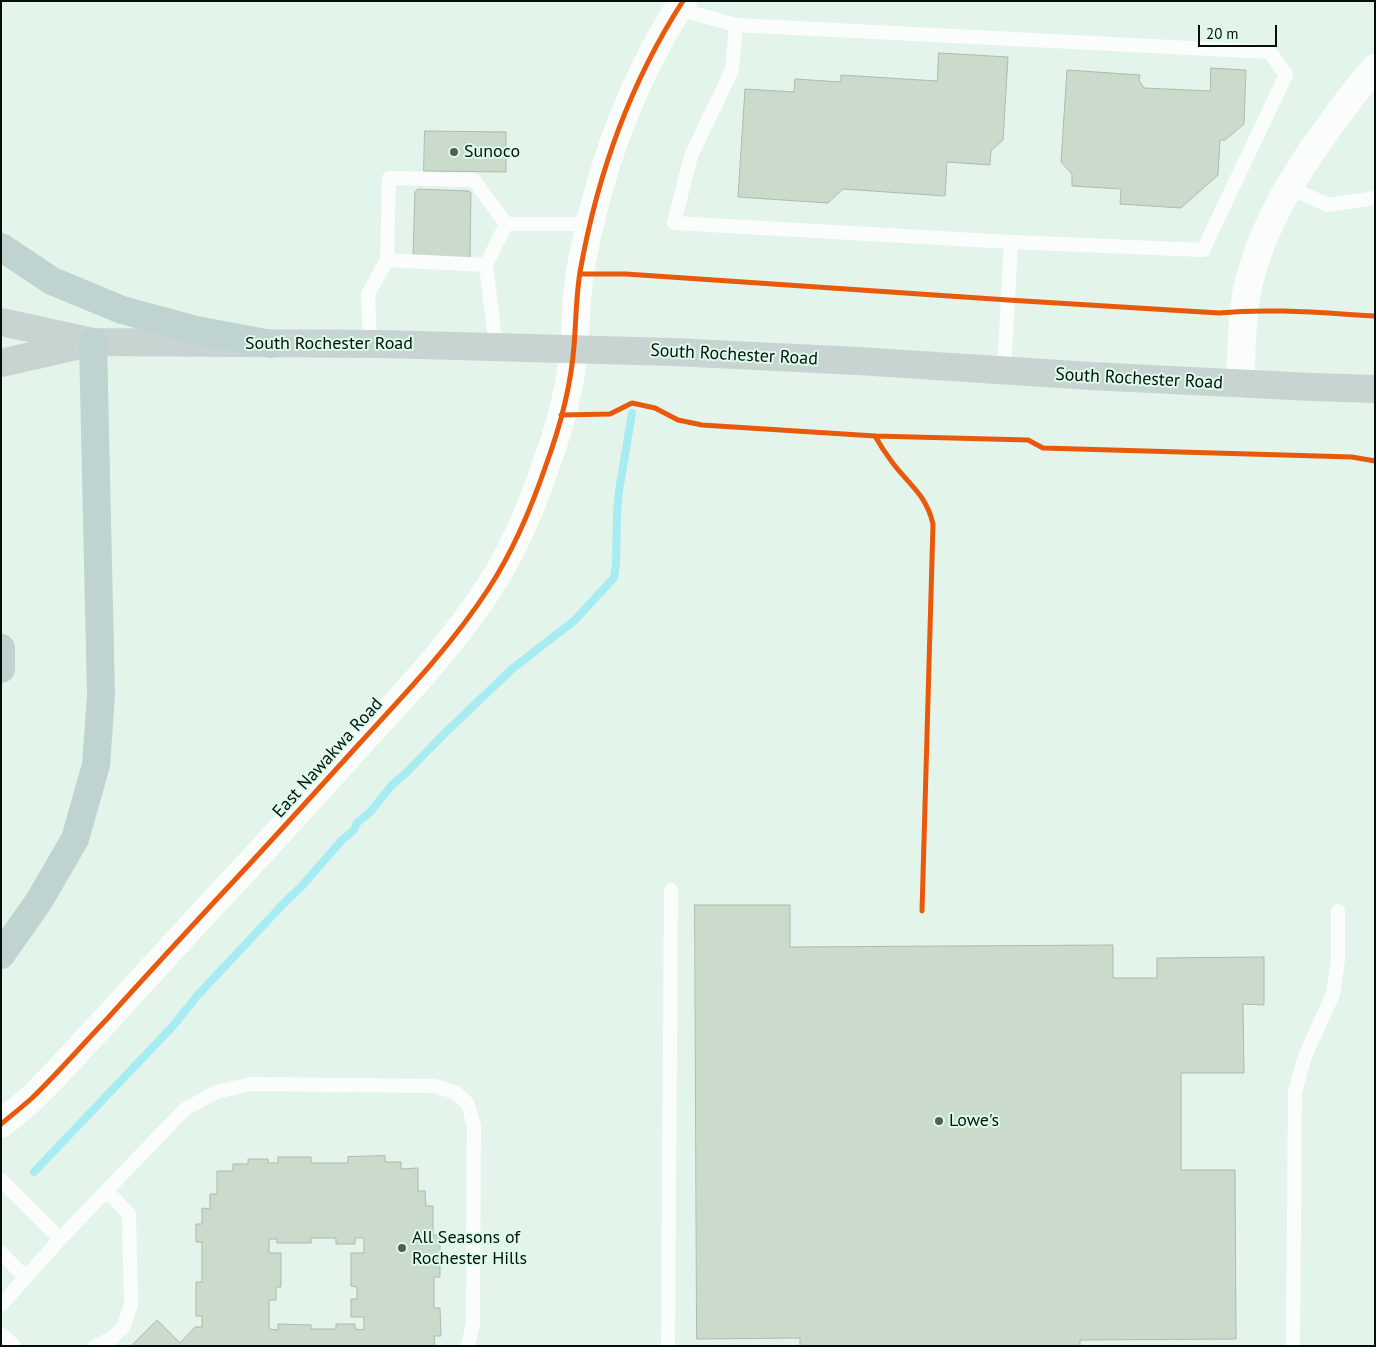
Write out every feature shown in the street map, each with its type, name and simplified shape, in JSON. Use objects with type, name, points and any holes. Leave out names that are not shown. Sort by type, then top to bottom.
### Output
[{"type":"highway","points":[[1,247],[52,281],[122,310],[196,330],[271,344]]},
{"type":"highway","points":[[1,955],[39,901],[75,839],[96,765],[101,696],[93,342]]},
{"type":"highway","points":[[1,648],[1,669]]},
{"type":"main road","name":"South Rochester Road","points":[[1,322],[93,342],[370,344],[700,353],[1240,384],[1375,389]]},
{"type":"main road","name":"South Rochester Road","points":[[1,362],[93,342]]},
{"type":"street","name":"East Nawakwa Road","points":[[1,1124],[38,1092],[437,659],[491,585],[509,554],[547,464],[561,414],[574,349],[580,274],[590,224],[607,163],[625,112],[649,60],[680,5]]},
{"type":"street","points":[[1240,384],[1244,310],[1248,285],[1267,228],[1288,187],[1321,138],[1352,94],[1375,68]]},
{"type":"lane","points":[[680,5],[736,25],[1270,52],[1286,75],[1203,250],[1011,242],[674,223],[691,156],[732,70],[736,25]]},
{"type":"lane","points":[[370,344],[368,294],[387,260],[389,178],[474,180],[506,224]]},
{"type":"lane","points":[[1288,187],[1328,204],[1375,198]]},
{"type":"lane","points":[[506,224],[590,224]]},
{"type":"lane","points":[[496,347],[486,265],[506,224]]},
{"type":"lane","points":[[1004,371],[1011,242]]},
{"type":"lane","points":[[387,260],[486,265]]},
{"type":"lane","points":[[668,1346],[671,890]]},
{"type":"lane","points":[[1293,1346],[1295,1092],[1305,1056],[1333,994],[1338,960],[1338,911]]},
{"type":"lane","points":[[1,1305],[60,1239],[184,1110],[216,1092],[251,1084],[434,1086],[455,1092],[468,1104],[474,1126],[473,1323],[468,1346]]},
{"type":"lane","points":[[1,1180],[60,1239]]},
{"type":"lane","points":[[95,1346],[111,1339],[124,1326],[132,1304],[129,1214],[107,1191]]},
{"type":"lane","points":[[1,1253],[25,1277]]},
{"type":"lane","points":[[1,1334],[14,1346]]},
{"type":"building","points":[[939,53],[1008,57],[1003,140],[991,151],[990,165],[947,162],[945,196],[843,189],[828,203],[738,197],[745,89],[794,92],[795,79],[841,82],[841,75],[937,81]]},
{"type":"building","points":[[1211,68],[1246,70],[1244,124],[1225,140],[1220,140],[1218,175],[1181,208],[1120,204],[1121,189],[1072,186],[1072,174],[1061,162],[1067,70],[1140,75],[1139,80],[1144,88],[1210,91]]},
{"type":"building","points":[[425,131],[506,132],[506,172],[424,171]]},
{"type":"building","points":[[418,189],[469,191],[471,193],[470,257],[467,259],[413,255],[415,192]]},
{"type":"building","name":"Lowe's","points":[[695,905],[790,905],[790,947],[1113,945],[1113,978],[1157,978],[1157,958],[1264,957],[1264,1005],[1243,1004],[1244,1073],[1181,1073],[1181,1170],[1235,1170],[1236,1339],[1080,1340],[1080,1346],[800,1346],[800,1338],[697,1339]]},
{"type":"building","name":"All Seasons of Rochester Hills","points":[[385,1156],[385,1162],[401,1162],[401,1169],[418,1168],[418,1191],[425,1191],[426,1206],[433,1206],[433,1235],[440,1235],[440,1277],[434,1277],[434,1308],[440,1308],[441,1336],[434,1336],[435,1346],[131,1346],[157,1320],[180,1343],[195,1327],[202,1327],[202,1316],[196,1316],[196,1282],[202,1282],[202,1242],[196,1242],[196,1224],[202,1224],[202,1208],[210,1209],[210,1194],[217,1194],[217,1171],[233,1171],[233,1164],[248,1164],[248,1159],[268,1159],[268,1163],[278,1163],[278,1157],[311,1157],[311,1163],[348,1163],[348,1157]],"holes":[[[311,1238],[336,1238],[336,1244],[355,1244],[355,1238],[364,1238],[364,1253],[351,1253],[351,1286],[357,1287],[357,1299],[351,1299],[351,1317],[364,1317],[364,1330],[355,1329],[355,1324],[336,1324],[336,1329],[311,1329],[311,1325],[278,1324],[278,1330],[269,1329],[269,1300],[276,1300],[276,1287],[281,1287],[281,1253],[269,1253],[269,1239],[277,1239],[277,1243],[311,1243]]]},
{"type":"waterway","points":[[34,1172],[173,1026],[197,996],[301,887],[342,840],[354,830],[357,823],[371,811],[392,785],[512,669],[575,620],[614,578],[619,491],[632,413]]},
{"type":"cycle path","points":[[1,1124],[32,1098],[61,1069],[411,688],[460,629],[498,574],[514,544],[541,481],[568,391],[573,361],[580,272],[587,236],[606,166],[618,131],[647,64],[683,1]]},
{"type":"cycle path","points":[[580,274],[626,274],[1219,313],[1277,311],[1375,316]]},
{"type":"cycle path","points":[[561,415],[610,414],[632,403],[655,408],[678,420],[702,425],[875,436],[1028,440],[1043,448],[1352,457],[1375,461]]},
{"type":"cycle path","points":[[875,436],[898,470],[921,497],[933,524],[922,911]]},
{"type":"place","name":"Sunoco","points":[[454,152]]},
{"type":"place","name":"Lowe's","points":[[939,1121]]},
{"type":"place","name":"All Seasons of Rochester Hills","points":[[402,1248]]}]
